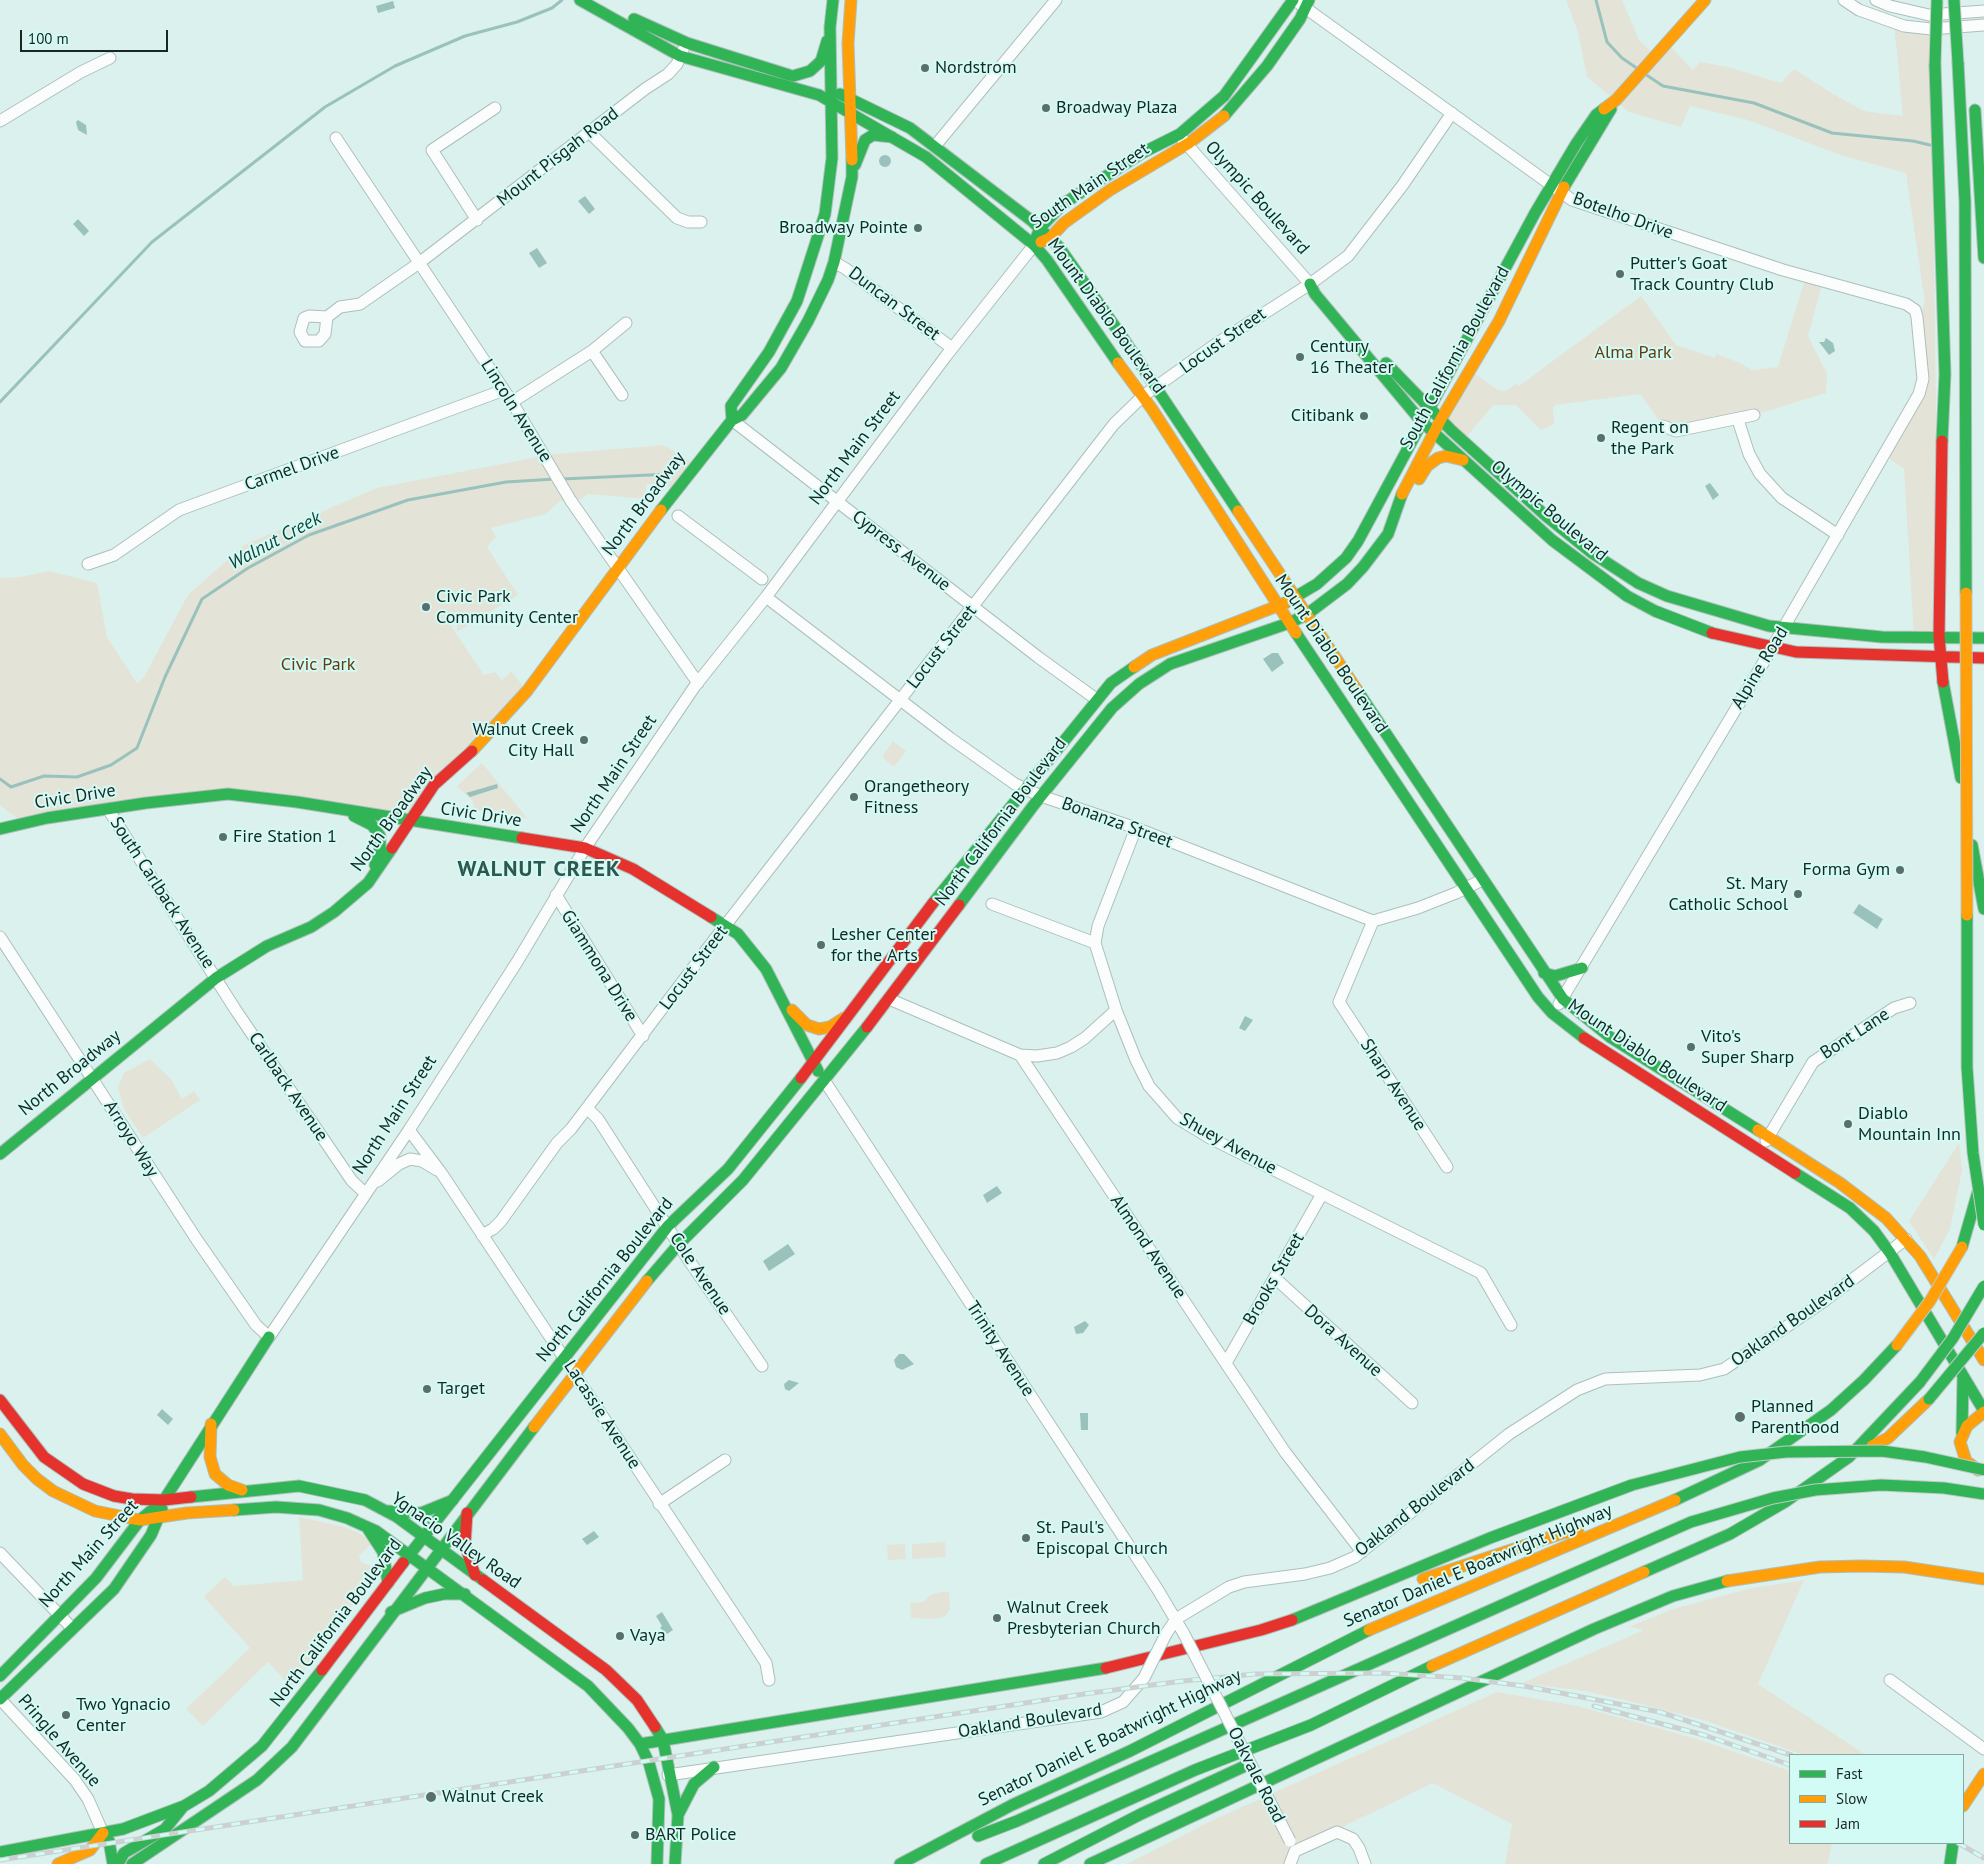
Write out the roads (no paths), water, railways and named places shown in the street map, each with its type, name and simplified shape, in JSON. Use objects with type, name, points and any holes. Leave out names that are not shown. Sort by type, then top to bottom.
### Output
[{"type":"main road","name":"Mount Diablo Boulevard","points":[[597,0],[687,43],[794,76],[831,95],[850,111],[926,157],[1034,245],[1047,260],[1114,358],[1143,396],[1289,623],[1538,997],[1552,1013],[1573,1031],[1850,1208],[1874,1231],[1890,1253],[1984,1412]]},
{"type":"main road","points":[[794,76],[810,71],[820,61],[826,49],[833,0]]},
{"type":"main road","name":"North Broadway","points":[[0,1154],[216,978],[267,946],[311,927],[334,912],[371,879],[434,785],[480,743],[527,691],[617,569],[732,420],[742,415],[781,368],[808,322],[834,262],[852,177],[848,43],[851,0]]},
{"type":"main road","name":"South Main Street","points":[[1034,245],[1040,228],[1063,204],[1142,152],[1180,134],[1224,96],[1294,0]]},
{"type":"main road","name":"South California Boulevard","points":[[1306,615],[1347,584],[1363,567],[1388,534],[1398,502],[1434,432],[1499,321],[1562,193],[1616,100],[1705,0]]},
{"type":"main road","points":[[1937,0],[1935,109],[1945,374],[1941,453],[1940,656],[1984,909]]},
{"type":"main road","points":[[1954,0],[1965,202],[1967,1067],[1973,1153],[1984,1225]]},
{"type":"main road","points":[[1967,0],[1970,36]]},
{"type":"main road","name":"Mount Diablo Boulevard","points":[[582,1],[680,56],[850,99],[910,128],[1040,228],[1050,238],[1105,311],[1563,999],[1585,1019],[1610,1036],[1844,1186],[1886,1218],[1906,1239],[1938,1282],[1984,1360]]},
{"type":"main road","name":"South Main Street","points":[[1034,245],[1050,238],[1072,218],[1110,190],[1215,125],[1230,111],[1266,66],[1308,4]]},
{"type":"main road","name":"North Broadway","points":[[732,420],[731,406],[769,352],[797,301],[808,271],[824,214],[832,158],[830,27]]},
{"type":"main road","name":"South California Boulevard","points":[[1295,598],[1330,573],[1358,541],[1429,407],[1484,312],[1550,185],[1596,115],[1616,100]]},
{"type":"main road","points":[[1974,105],[1984,258]]},
{"type":"main road","points":[[852,177],[865,140],[873,135],[896,138]]},
{"type":"main road","name":"Olympic Boulevard","points":[[1310,284],[1320,290],[1351,326],[1441,419],[1546,516],[1592,554],[1618,571],[1667,596],[1737,618],[1784,628],[1882,637],[1939,636],[1984,638]]},
{"type":"main road","name":"Olympic Boulevard","points":[[1310,284],[1315,294],[1422,421],[1463,460],[1552,540],[1628,596],[1655,611],[1698,629],[1772,648],[1796,652],[1984,658]]},
{"type":"main road","points":[[1394,519],[1427,466],[1438,458],[1446,456],[1463,460]]},
{"type":"main road","name":"North California Boulevard","points":[[0,1852],[103,1833],[142,1823],[184,1806],[209,1791],[262,1746],[291,1711],[410,1554],[668,1226],[728,1169],[813,1063],[894,952],[1110,683],[1126,670],[1152,655],[1279,607],[1295,598]]},
{"type":"main road","name":"North California Boulevard","points":[[132,1864],[190,1827],[257,1780],[292,1747],[391,1612],[576,1375],[638,1291],[678,1244],[743,1180],[888,999],[1041,796],[1112,708],[1139,684],[1170,664],[1289,623],[1306,615]]},
{"type":"main road","name":"Civic Drive","points":[[0,829],[47,818],[228,794],[410,820],[585,848],[633,869],[726,926],[751,948],[766,969],[813,1063],[824,1080]]},
{"type":"main road","points":[[341,810],[372,825],[378,832],[380,848],[371,879]]},
{"type":"main road","points":[[1544,973],[1555,976],[1582,968]]},
{"type":"main road","points":[[783,1002],[807,1025],[819,1029],[830,1027],[848,1016]]},
{"type":"main road","points":[[1962,1247],[1984,1171]]},
{"type":"main road","name":"Senator Daniel E Boatwright Highway","points":[[901,1864],[1006,1809],[1130,1751],[1342,1643],[1690,1494],[1779,1448],[1848,1395],[1896,1345],[1930,1301],[1962,1247],[1984,1201]]},
{"type":"main road","points":[[986,1864],[1195,1770],[1311,1725],[1424,1670],[1730,1534],[1785,1502],[1849,1456],[1920,1382],[1953,1338],[1984,1286]]},
{"type":"main road","points":[[1849,1456],[1888,1438],[1929,1399],[1984,1333]]},
{"type":"main road","name":"North Main Street","points":[[0,1676],[96,1578],[140,1520],[164,1500],[211,1424],[269,1337]]},
{"type":"main road","points":[[1962,1376],[1962,1433],[1960,1442],[1966,1461],[1984,1472]]},
{"type":"main road","name":"Ygnacio Valley Road","points":[[0,1400],[44,1457],[83,1484],[114,1496],[132,1499],[164,1500],[242,1490],[299,1486],[365,1500],[384,1510],[606,1670],[637,1700],[663,1740],[678,1815],[675,1864]]},
{"type":"main road","points":[[1962,1433],[1973,1420],[1984,1412]]},
{"type":"main road","points":[[211,1424],[210,1457],[215,1474],[228,1485],[242,1490]]},
{"type":"main road","name":"Ygnacio Valley Road","points":[[0,1434],[23,1465],[53,1491],[94,1511],[140,1520],[187,1513],[276,1507],[318,1510],[347,1518],[366,1526],[410,1554],[588,1686],[614,1711],[640,1744],[654,1778],[659,1800],[660,1819],[657,1864]]},
{"type":"main road","points":[[1122,1665],[1261,1630],[1298,1618],[1453,1552],[1632,1485],[1666,1474],[1740,1457],[1786,1452],[1833,1450],[1882,1451],[1925,1457],[1984,1472]]},
{"type":"main road","points":[[901,1864],[1017,1821],[1545,1586],[1692,1522],[1732,1508],[1780,1496],[1880,1485],[1944,1488],[1984,1494]]},
{"type":"main road","name":"North Main Street","points":[[0,1699],[114,1589],[152,1535],[160,1518],[164,1500]]},
{"type":"main road","points":[[384,1510],[421,1513],[453,1500]]},
{"type":"main road","points":[[467,1513],[466,1546],[475,1575]]},
{"type":"main road","points":[[366,1526],[383,1552],[388,1584]]},
{"type":"main road","points":[[640,1744],[1236,1648],[1302,1628],[1410,1584],[1563,1532],[1615,1526]]},
{"type":"main road","points":[[1090,1864],[1607,1623],[1673,1596],[1734,1579],[1820,1567],[1883,1566],[1950,1573],[1984,1579]]},
{"type":"main road","points":[[391,1612],[424,1598],[444,1594],[465,1594]]},
{"type":"main road","points":[[1278,1751],[1311,1725]]},
{"type":"main road","points":[[1044,1864],[1141,1814],[1260,1760]]},
{"type":"main road","points":[[678,1815],[694,1784],[714,1767]]},
{"type":"main road","points":[[1964,1804],[1984,1774]]},
{"type":"main road","points":[[118,1864],[124,1853],[164,1829],[184,1806]]},
{"type":"main road","points":[[58,1864],[90,1850],[103,1833]]},
{"type":"main road","name":"Pringle Avenue","points":[[103,1833],[99,1844],[102,1856],[107,1864]]},
{"type":"main road","name":"Pringle Avenue","points":[[103,1833],[109,1841],[113,1864]]},
{"type":"main road","points":[[1950,1864],[1952,1844]]},
{"type":"street","points":[[935,146],[1056,0]]},
{"type":"street","name":"Botelho Drive","points":[[1294,0],[1308,4],[1452,113],[1572,200],[1783,270],[1906,304],[1915,310]]},
{"type":"street","points":[[1844,0],[1865,12],[1904,26],[1931,29],[1984,25]]},
{"type":"street","points":[[1876,0],[1890,6],[1929,15],[1984,11]]},
{"type":"street","name":"Mount Pisgah Road","points":[[327,317],[340,307],[360,304],[477,220],[645,89],[668,74],[677,64],[687,43]]},
{"type":"street","points":[[0,121],[81,72],[110,58]]},
{"type":"street","points":[[477,220],[432,150],[495,108]]},
{"type":"street","name":"Locust Street","points":[[482,1235],[495,1227],[557,1143],[572,1129],[726,926],[1114,424],[1143,396],[1216,344],[1310,284],[1348,256],[1402,186],[1452,113]]},
{"type":"street","points":[[590,133],[677,218],[688,222],[700,222]]},
{"type":"street","name":"Olympic Boulevard","points":[[1180,134],[1186,144],[1310,284]]},
{"type":"street","name":"Lincoln Avenue","points":[[336,138],[512,402],[571,501],[698,683]]},
{"type":"street","name":"North Main Street","points":[[269,1337],[409,1130],[516,962],[585,848],[698,683],[766,597],[952,348],[1034,245]]},
{"type":"street","name":"Duncan Street","points":[[834,262],[952,348]]},
{"type":"street","name":"Alpine Road","points":[[1552,1013],[1582,968],[1662,830],[1784,628],[1919,394],[1923,379],[1915,310]]},
{"type":"street","points":[[512,402],[592,350],[626,323]]},
{"type":"street","points":[[592,350],[622,395]]},
{"type":"street","name":"Carmel Drive","points":[[88,564],[114,554],[180,510],[504,390]]},
{"type":"street","points":[[1663,426],[1676,431],[1754,416]]},
{"type":"street","name":"Cypress Avenue","points":[[732,420],[1044,662],[1096,699]]},
{"type":"street","points":[[1738,420],[1749,454],[1760,474],[1782,498],[1838,535]]},
{"type":"street","points":[[678,516],[762,579]]},
{"type":"street","name":"Bonanza Street","points":[[766,597],[900,701],[1024,790],[1136,828],[1373,921]]},
{"type":"street","name":"South Carlback Avenue","points":[[108,809],[216,978]]},
{"type":"street","points":[[992,904],[1095,943],[1098,926],[1136,828]]},
{"type":"street","points":[[1373,921],[1418,908],[1482,880]]},
{"type":"street","name":"Giammona Drive","points":[[556,895],[643,1036]]},
{"type":"street","name":"Sharp Avenue","points":[[1373,921],[1339,1002],[1447,1167]]},
{"type":"street","name":"Arroyo Way","points":[[0,937],[197,1240],[256,1325],[269,1337]]},
{"type":"street","name":"Shuey Avenue","points":[[1095,943],[1116,1010],[1149,1086],[1177,1118],[1210,1138],[1481,1273],[1511,1325]]},
{"type":"street","name":"Carlback Avenue","points":[[216,978],[340,1164],[354,1184],[365,1193]]},
{"type":"street","points":[[888,999],[1020,1055],[1037,1056],[1057,1053],[1071,1047],[1085,1038],[1116,1010]]},
{"type":"street","name":"Bont Lane","points":[[1760,1151],[1813,1062],[1894,1008],[1910,1002]]},
{"type":"street","name":"Almond Avenue","points":[[1020,1055],[1285,1452],[1362,1552]]},
{"type":"street","name":"Trinity Avenue","points":[[824,1080],[1176,1619]]},
{"type":"street","name":"Cole Avenue","points":[[588,1108],[598,1119],[678,1244],[762,1366]]},
{"type":"street","name":"Lacassie Avenue","points":[[409,1130],[442,1174],[766,1663],[769,1680]]},
{"type":"street","points":[[365,1193],[393,1168],[410,1159],[422,1160],[442,1174]]},
{"type":"street","name":"Brooks Street","points":[[1226,1363],[1322,1194]]},
{"type":"street","name":"Oakland Boulevard","points":[[654,1778],[714,1767],[1102,1712],[1123,1702],[1144,1678],[1166,1634],[1176,1619],[1229,1587],[1244,1582],[1305,1574],[1330,1568],[1362,1552],[1509,1434],[1578,1390],[1605,1379],[1719,1372],[1739,1360],[1890,1253],[1906,1239]]},
{"type":"street","name":"Dora Avenue","points":[[1275,1278],[1412,1403]]},
{"type":"street","points":[[660,1504],[725,1460]]},
{"type":"street","points":[[0,1553],[72,1628]]},
{"type":"street","name":"Oakvale Road","points":[[1176,1619],[1293,1846]]},
{"type":"street","points":[[1890,1680],[1984,1749]]},
{"type":"street","name":"Pringle Avenue","points":[[0,1699],[75,1780],[88,1799],[103,1833]]},
{"type":"street","points":[[1290,1864],[1293,1846],[1337,1832],[1353,1839],[1359,1848],[1364,1864]]},
{"type":"waterway","points":[[0,402],[152,242],[325,107],[395,66],[465,36],[517,22],[552,8],[562,0]]},
{"type":"waterway","points":[[1596,0],[1607,42],[1622,58],[1638,69]]},
{"type":"waterway","points":[[1645,74],[1663,86],[1754,103],[1832,133],[1913,141],[1930,145]]},
{"type":"waterway","name":"Walnut Creek","points":[[562,479],[671,474]]},
{"type":"waterway","name":"Walnut Creek","points":[[0,779],[11,787],[44,776],[77,777],[111,765],[137,748],[165,677],[202,599],[248,568],[309,535],[408,500],[506,482],[555,479]]},
{"type":"railway","points":[[0,1860],[1084,1694],[1255,1674],[1382,1673],[1462,1678],[1524,1686],[1660,1712],[1789,1754]]},
{"type":"railway","points":[[1594,1706],[1704,1735],[1789,1765]]},
{"type":"railway","points":[[1960,1844],[1984,1858]]},
{"type":"place","name":"Nordstrom","points":[[925,68]]},
{"type":"place","name":"Broadway Plaza","points":[[1046,108]]},
{"type":"place","name":"Broadway Pointe","points":[[918,228]]},
{"type":"place","name":"Putter's Goat Track Country Club","points":[[1620,274]]},
{"type":"place","name":"Century 16 Theater","points":[[1300,357]]},
{"type":"place","name":"Citibank","points":[[1364,416]]},
{"type":"place","name":"Regent on the Park","points":[[1601,438]]},
{"type":"place","name":"Civic Park Community Center","points":[[426,607]]},
{"type":"place","name":"Walnut Creek City Hall","points":[[584,740]]},
{"type":"place","name":"Orangetheory Fitness","points":[[854,797]]},
{"type":"place","name":"Fire Station 1","points":[[223,837]]},
{"type":"place","name":"Forma Gym","points":[[1900,870]]},
{"type":"place","name":"St. Mary Catholic School","points":[[1798,894]]},
{"type":"place","name":"Lesher Center for the Arts","points":[[821,945]]},
{"type":"place","name":"Vito's Super Sharp","points":[[1691,1047]]},
{"type":"place","name":"Diablo Mountain Inn","points":[[1848,1124]]},
{"type":"place","name":"Target","points":[[427,1389]]},
{"type":"place","name":"Planned Parenthood","points":[[1740,1417]]},
{"type":"place","name":"St. Paul's Episcopal Church","points":[[1026,1538]]},
{"type":"place","name":"Walnut Creek Presbyterian Church","points":[[997,1618]]},
{"type":"place","name":"Vaya","points":[[620,1636]]},
{"type":"place","name":"Two Ygnacio Center","points":[[66,1715]]},
{"type":"place","name":"Walnut Creek","points":[[431,1797]]},
{"type":"place","name":"BART Police","points":[[635,1835]]},
{"type":"district","name":"WALNUT CREEK","points":[[539,870]]},
{"type":"park label","name":"Alma Park","points":[[1633,353]]},
{"type":"park label","name":"Civic Park","points":[[318,665]]}]
